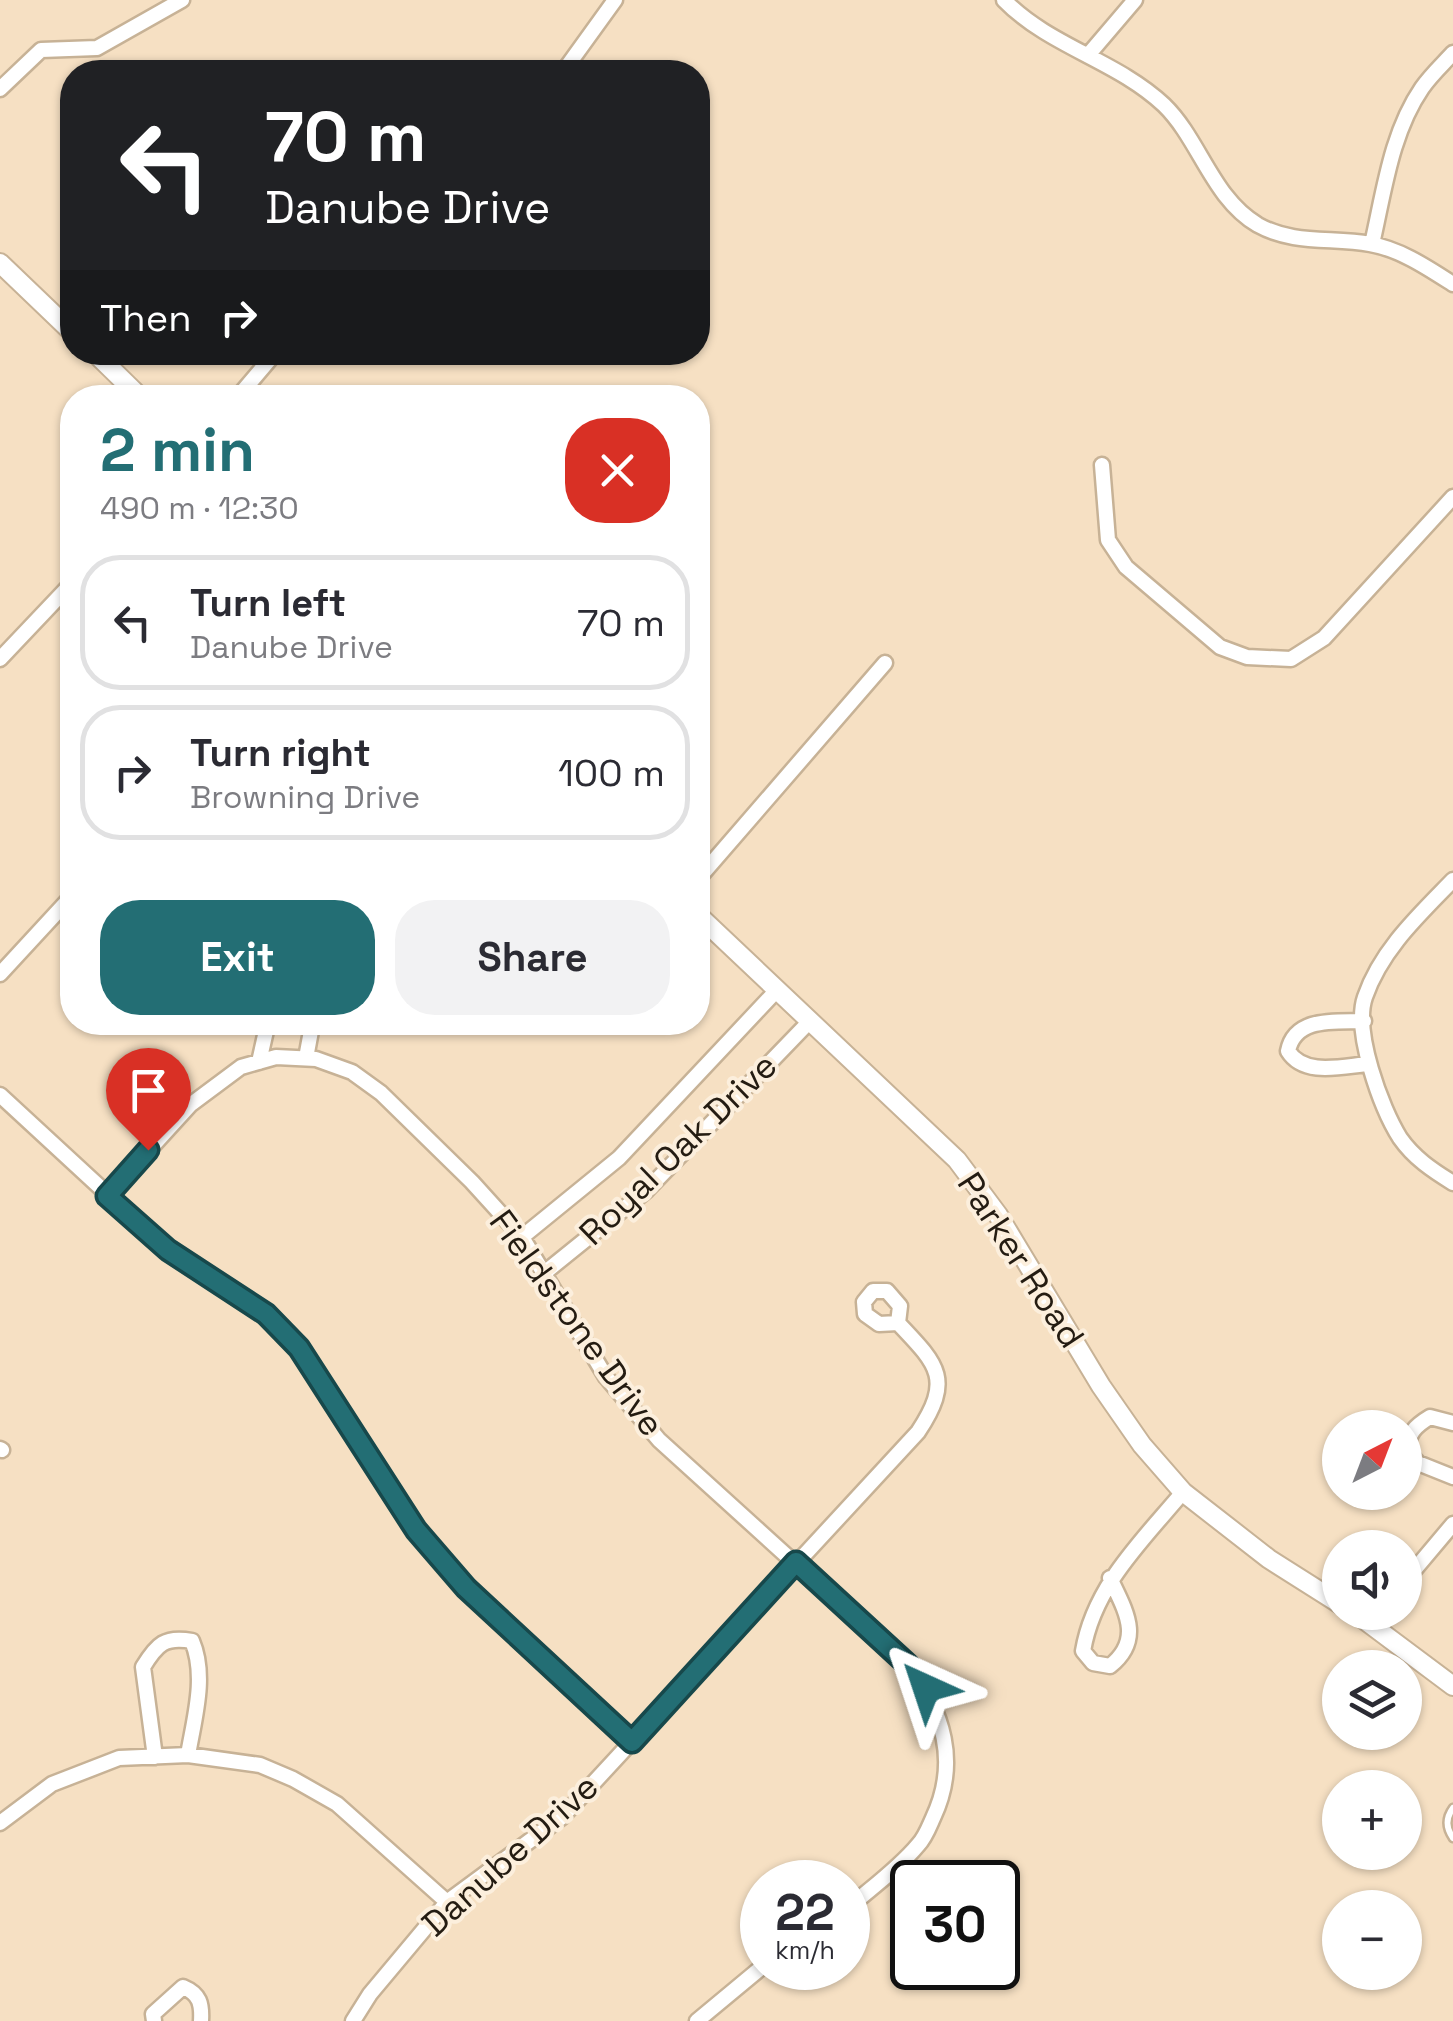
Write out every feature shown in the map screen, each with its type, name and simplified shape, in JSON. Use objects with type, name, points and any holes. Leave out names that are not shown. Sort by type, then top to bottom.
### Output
[{"type":"main road","points":[[0,263],[60,320]]},
{"type":"main road","points":[[107,365],[128,385]]},
{"type":"main road","name":"Parker Road","points":[[710,927],[957,1160],[998,1215],[1142,1446],[1183,1492],[1269,1559],[1322,1593]]},
{"type":"main road","points":[[1383,1630],[1453,1686]]},
{"type":"street","points":[[0,89],[41,50],[97,48],[182,0]]},
{"type":"street","points":[[572,60],[615,0]]},
{"type":"street","points":[[1004,0],[1058,41],[1131,78],[1166,108],[1219,188],[1257,224],[1296,239],[1372,244],[1420,262],[1453,284]]},
{"type":"street","points":[[1088,54],[1135,0]]},
{"type":"street","points":[[1372,244],[1395,144],[1410,107],[1453,53]]},
{"type":"street","points":[[248,385],[265,365]]},
{"type":"street","points":[[1102,465],[1108,540],[1126,567],[1220,647],[1247,657],[1290,659],[1324,638],[1453,497]]},
{"type":"street","points":[[0,659],[60,596]]},
{"type":"street","points":[[710,864],[885,663]]},
{"type":"street","points":[[1453,880],[1384,955],[1363,1001],[1369,1064],[1400,1137],[1425,1166],[1453,1182]]},
{"type":"street","points":[[0,974],[60,909]]},
{"type":"street","name":"Royal Oak Drive","points":[[522,1237],[618,1158],[776,990]]},
{"type":"street","name":"Royal Oak Drive","points":[[543,1274],[647,1190],[810,1021]]},
{"type":"street","points":[[1364,1021],[1314,1023],[1298,1031],[1290,1040],[1288,1052],[1305,1066],[1369,1064]]},
{"type":"street","points":[[260,1062],[265,1035]]},
{"type":"street","points":[[306,1058],[310,1035]]},
{"type":"street","name":"Fieldstone Drive","points":[[107,1196],[190,1104],[241,1067],[276,1056],[306,1058],[352,1072],[381,1093],[522,1237],[606,1377],[659,1440],[908,1665],[926,1688],[938,1714],[949,1771],[938,1808],[921,1842],[870,1888]]},
{"type":"street","points":[[0,1095],[168,1250],[266,1314],[299,1348],[416,1530],[466,1588],[632,1742]]},
{"type":"street","name":"Danube Drive","points":[[352,2021],[447,1902],[562,1817],[918,1432],[934,1408],[940,1380],[928,1355],[898,1323]]},
{"type":"street","points":[[1453,1423],[1430,1416],[1416,1425],[1408,1437],[1407,1452],[1418,1463],[1453,1478]]},
{"type":"street","points":[[1110,1578],[1128,1618],[1130,1639],[1124,1655],[1110,1666],[1093,1663],[1082,1650],[1088,1622],[1110,1578],[1183,1492]]},
{"type":"street","points":[[1422,1561],[1453,1524]]},
{"type":"street","points":[[155,1756],[144,1667],[159,1645],[174,1638],[192,1641],[199,1658],[198,1696],[188,1755]]},
{"type":"street","points":[[0,1823],[52,1784],[119,1758],[188,1755],[260,1765],[294,1778],[337,1804],[447,1902]]},
{"type":"street","points":[[696,2021],[740,1985]]},
{"type":"street","points":[[154,2021],[154,2014],[183,1987],[194,1992],[202,2004],[201,2021]]},
{"type":"lane","points":[[1453,1808],[1447,1820],[1453,1838]]},
{"type":"route","points":[[148,1150],[107,1196],[168,1250],[266,1314],[299,1348],[416,1530],[466,1588],[632,1742],[796,1562],[908,1665],[926,1688]]}]
